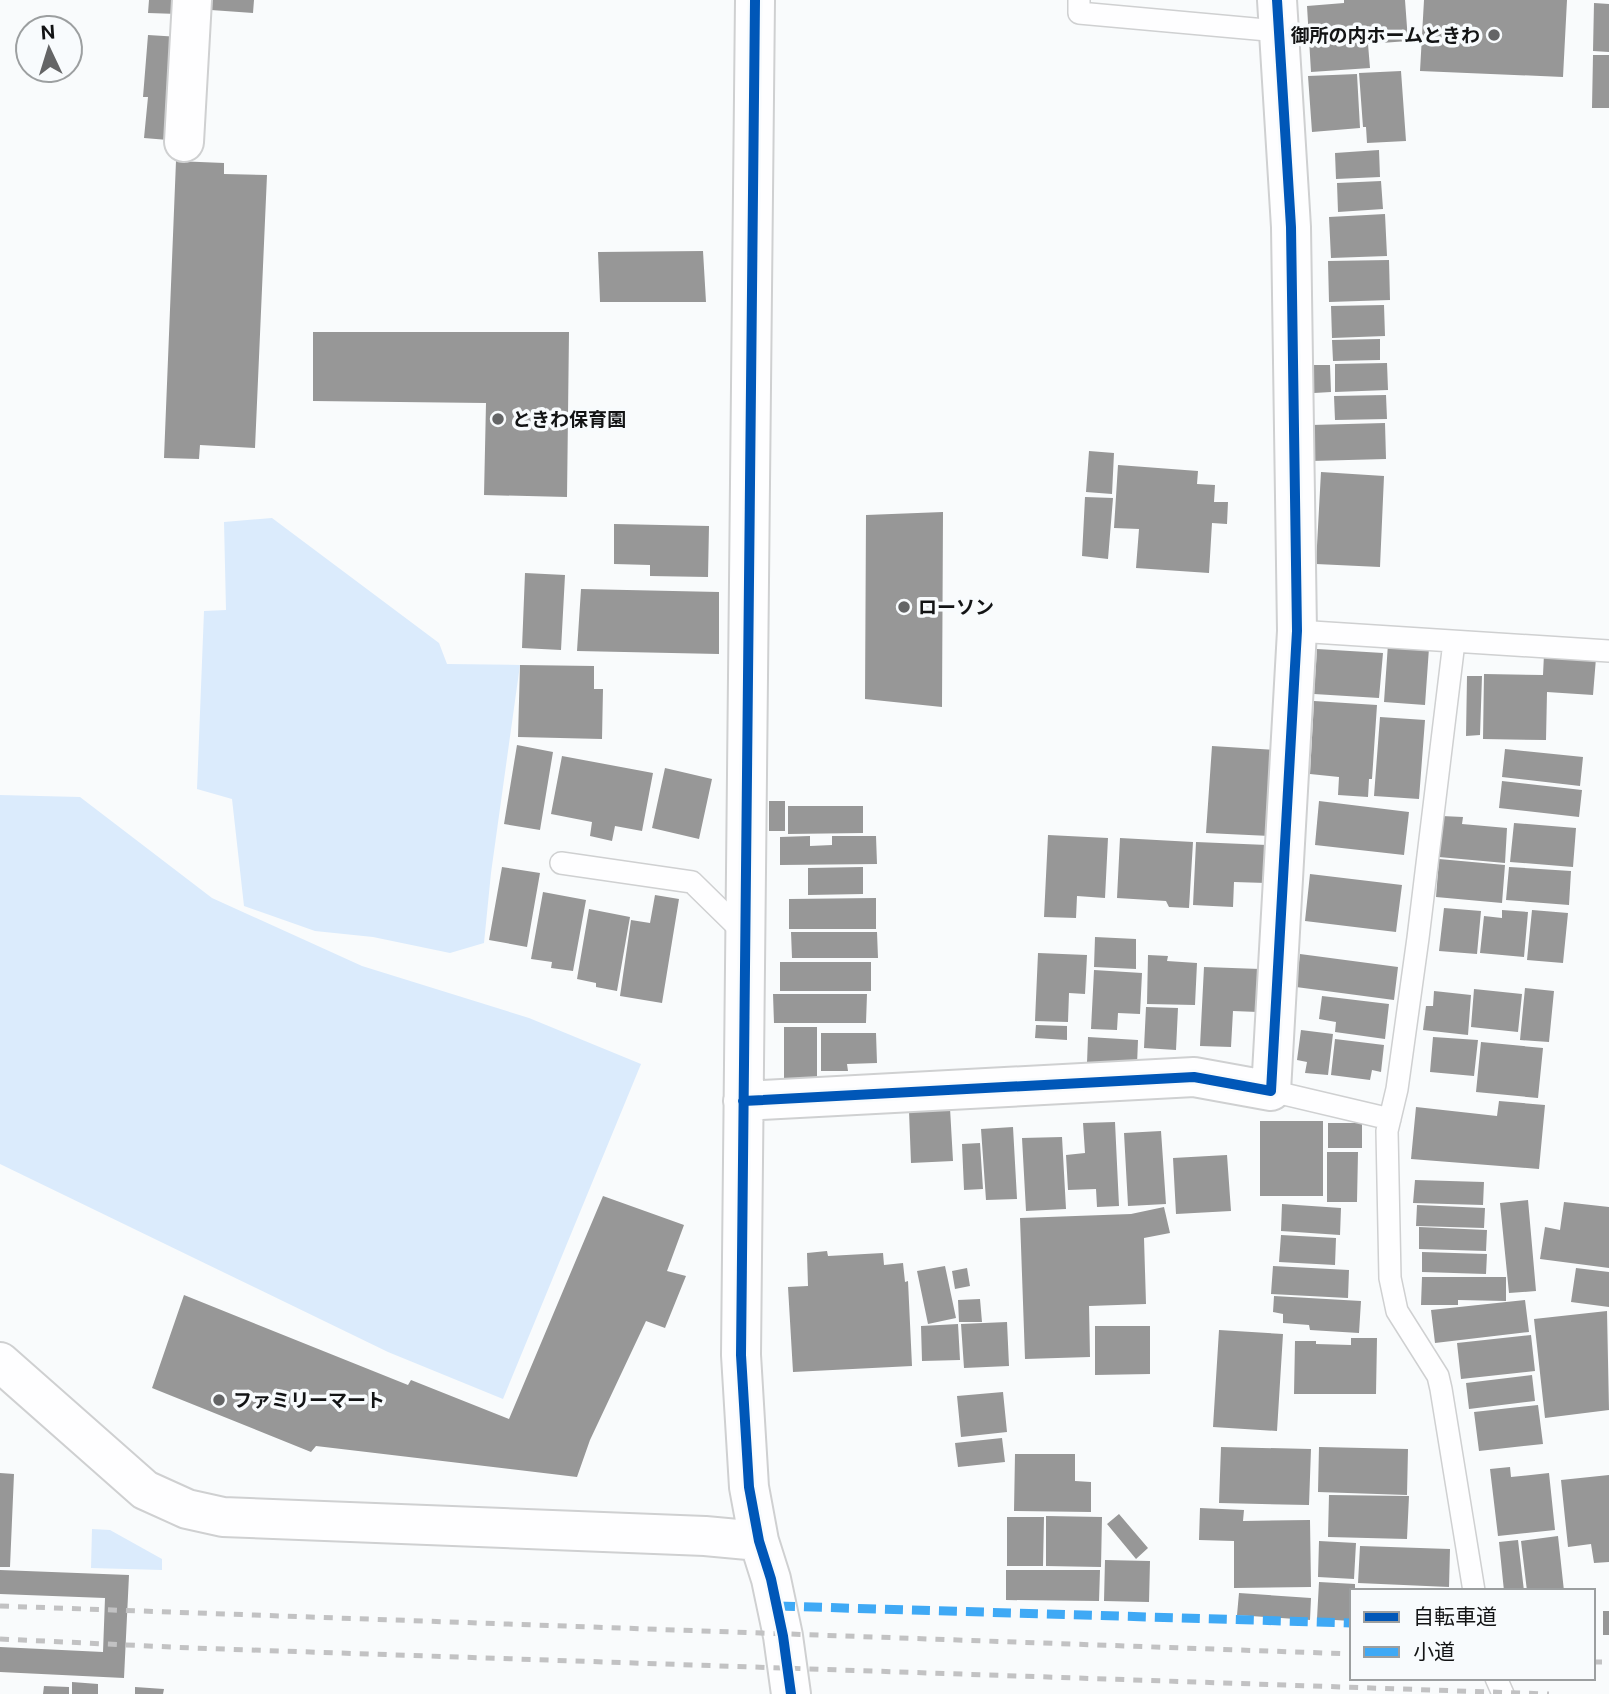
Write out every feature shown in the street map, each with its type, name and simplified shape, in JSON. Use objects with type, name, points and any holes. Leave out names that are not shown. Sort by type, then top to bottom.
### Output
[{"type":"street","points":[[184,142],[192,0]]},
{"type":"street","points":[[755,0],[741,1355],[749,1487],[759,1541],[771,1579],[783,1636],[791,1694]]},
{"type":"street","points":[[743,1101],[1194,1077],[1271,1091],[1297,631],[1291,227],[1278,16]]},
{"type":"street","points":[[0,1362],[145,1490],[187,1508],[223,1517],[705,1536],[759,1541]]},
{"type":"lane","points":[[1079,0],[1079,13],[1278,16]]},
{"type":"lane","points":[[1297,631],[1609,651]]},
{"type":"lane","points":[[1454,642],[1419,938],[1397,1089],[1387,1131],[1390,1278],[1396,1311],[1438,1376],[1474,1589]]},
{"type":"lane","points":[[561,863],[692,882],[745,934]]},
{"type":"lane","points":[[1271,1091],[1390,1119]]},
{"type":"shaded area","points":[[272,518],[439,643],[447,664],[520,665],[484,943],[450,953],[373,937],[315,931],[244,906],[232,799],[197,789],[204,611],[226,610],[224,522]]},
{"type":"shaded area","points":[[0,795],[80,797],[212,898],[362,966],[529,1018],[641,1064],[503,1399],[388,1352],[0,1164]]},
{"type":"shaded area","points":[[92,1529],[110,1530],[162,1559],[162,1570],[91,1568]]},
{"type":"building","points":[[149,0],[178,0],[178,14],[148,13]]},
{"type":"building","points":[[212,0],[254,0],[253,13],[211,10]]},
{"type":"building","points":[[1344,0],[1405,0],[1408,41],[1368,44],[1370,68],[1311,72],[1307,6],[1344,3]]},
{"type":"building","name":"御所の内ホームときわ","points":[[1424,0],[1567,0],[1563,77],[1420,71]]},
{"type":"building","points":[[1594,3],[1609,4],[1609,52],[1593,51]]},
{"type":"building","points":[[148,35],[180,37],[168,140],[144,138],[148,97],[143,97]]},
{"type":"building","points":[[1593,55],[1609,55],[1609,108],[1592,108]]},
{"type":"building","points":[[1401,71],[1406,141],[1367,143],[1366,127],[1363,127],[1359,73]]},
{"type":"building","points":[[1357,74],[1360,128],[1312,132],[1308,76]]},
{"type":"building","points":[[1379,150],[1380,177],[1336,179],[1335,153]]},
{"type":"building","points":[[176,161],[224,163],[224,174],[267,175],[255,448],[200,445],[199,459],[164,458]]},
{"type":"building","points":[[1381,181],[1383,209],[1338,212],[1337,183]]},
{"type":"building","points":[[1385,214],[1387,256],[1331,258],[1329,217]]},
{"type":"building","points":[[703,251],[706,302],[600,302],[598,252]]},
{"type":"building","points":[[1389,260],[1390,300],[1329,302],[1328,261]]},
{"type":"building","points":[[1384,305],[1385,336],[1332,338],[1331,306]]},
{"type":"building","points":[[313,332],[569,332],[567,497],[484,495],[486,403],[313,401]]},
{"type":"building","points":[[1380,339],[1380,360],[1333,361],[1332,340]]},
{"type":"building","points":[[1387,363],[1388,390],[1335,392],[1335,364]]},
{"type":"building","points":[[1312,365],[1330,365],[1331,392],[1314,393]]},
{"type":"building","points":[[1386,395],[1387,419],[1335,420],[1334,396]]},
{"type":"building","points":[[1385,423],[1386,459],[1311,461],[1311,425]]},
{"type":"building","points":[[1089,451],[1114,453],[1112,494],[1086,492]]},
{"type":"building","points":[[1118,465],[1198,471],[1197,484],[1215,485],[1214,502],[1228,502],[1227,524],[1212,523],[1209,573],[1136,568],[1139,529],[1114,528]]},
{"type":"building","points":[[1321,472],[1384,476],[1380,567],[1316,564]]},
{"type":"building","points":[[1085,497],[1113,498],[1108,559],[1082,556]]},
{"type":"building","name":"ローソン","points":[[943,512],[942,707],[865,699],[866,515]]},
{"type":"building","points":[[614,524],[709,526],[708,577],[650,576],[650,565],[614,564]]},
{"type":"building","points":[[525,573],[565,575],[561,650],[522,648]]},
{"type":"building","points":[[581,589],[719,592],[719,654],[577,651]]},
{"type":"building","points":[[1388,644],[1429,648],[1425,705],[1384,702]]},
{"type":"building","points":[[1317,649],[1383,653],[1379,698],[1314,694]]},
{"type":"building","points":[[1544,654],[1596,658],[1593,695],[1547,692],[1546,740],[1483,739],[1484,674],[1543,675]]},
{"type":"building","points":[[520,665],[594,666],[594,689],[603,689],[602,739],[518,737]]},
{"type":"building","points":[[1467,676],[1482,676],[1480,735],[1466,736]]},
{"type":"building","points":[[1314,701],[1377,705],[1372,779],[1369,779],[1368,797],[1338,795],[1339,777],[1310,774]]},
{"type":"building","points":[[1380,717],[1425,720],[1419,799],[1374,796]]},
{"type":"building","points":[[517,745],[553,752],[540,830],[504,824]]},
{"type":"building","points":[[1212,746],[1277,750],[1270,836],[1206,833]]},
{"type":"building","points":[[1505,749],[1583,757],[1580,786],[1502,777]]},
{"type":"building","points":[[562,756],[653,773],[642,831],[615,826],[612,841],[590,836],[592,822],[551,814]]},
{"type":"building","points":[[665,768],[712,779],[699,839],[652,828]]},
{"type":"building","points":[[1502,781],[1582,790],[1579,817],[1499,808]]},
{"type":"building","points":[[769,801],[785,801],[785,831],[769,831]]},
{"type":"building","points":[[1319,801],[1409,812],[1404,855],[1315,845]]},
{"type":"building","points":[[788,806],[863,806],[863,833],[788,834]]},
{"type":"building","points":[[1442,816],[1463,817],[1462,824],[1507,828],[1505,863],[1439,857]]},
{"type":"building","points":[[1514,823],[1576,828],[1573,867],[1510,862]]},
{"type":"building","points":[[1048,835],[1108,838],[1105,898],[1077,896],[1076,918],[1044,917]]},
{"type":"building","points":[[810,836],[810,846],[832,845],[832,836],[876,836],[877,864],[780,865],[780,837]]},
{"type":"building","points":[[1120,838],[1193,842],[1189,908],[1169,907],[1166,901],[1117,898]]},
{"type":"building","points":[[1196,842],[1267,845],[1266,883],[1234,882],[1233,907],[1193,905]]},
{"type":"building","points":[[1439,859],[1505,865],[1502,903],[1436,897]]},
{"type":"building","points":[[502,867],[540,873],[527,947],[489,940]]},
{"type":"building","points":[[863,867],[863,894],[808,895],[808,868]]},
{"type":"building","points":[[1509,867],[1571,871],[1569,905],[1506,900]]},
{"type":"building","points":[[1310,874],[1402,885],[1396,932],[1305,921]]},
{"type":"building","points":[[543,892],[586,900],[573,971],[551,968],[552,962],[531,959]]},
{"type":"building","points":[[655,895],[679,899],[662,1003],[620,996],[631,920],[650,923]]},
{"type":"building","points":[[876,898],[876,929],[789,929],[789,899]]},
{"type":"building","points":[[1444,908],[1481,911],[1477,954],[1439,951]]},
{"type":"building","points":[[589,909],[630,917],[617,991],[596,987],[596,983],[577,979]]},
{"type":"building","points":[[1502,910],[1528,912],[1524,957],[1480,953],[1484,916],[1502,918]]},
{"type":"building","points":[[1532,910],[1568,913],[1563,963],[1527,960]]},
{"type":"building","points":[[791,932],[877,932],[878,958],[792,958]]},
{"type":"building","points":[[1095,937],[1136,939],[1136,969],[1094,967]]},
{"type":"building","points":[[1038,953],[1087,955],[1085,994],[1069,993],[1068,1022],[1035,1021]]},
{"type":"building","points":[[1300,954],[1398,967],[1394,1000],[1296,987]]},
{"type":"building","points":[[1148,955],[1168,956],[1167,961],[1197,963],[1195,1005],[1147,1004]]},
{"type":"building","points":[[780,962],[871,962],[871,991],[780,991]]},
{"type":"building","points":[[1204,967],[1260,969],[1258,1012],[1233,1011],[1231,1047],[1200,1046]]},
{"type":"building","points":[[1094,970],[1142,973],[1140,1014],[1118,1013],[1117,1030],[1091,1029]]},
{"type":"building","points":[[1525,988],[1554,991],[1549,1042],[1520,1040]]},
{"type":"building","points":[[1474,989],[1522,994],[1518,1032],[1471,1027]]},
{"type":"building","points":[[1434,991],[1471,995],[1468,1035],[1423,1030],[1426,1006],[1433,1006]]},
{"type":"building","points":[[773,994],[867,994],[866,1023],[774,1023]]},
{"type":"building","points":[[1322,996],[1389,1004],[1385,1039],[1335,1032],[1336,1022],[1319,1019]]},
{"type":"building","points":[[1146,1007],[1178,1008],[1176,1050],[1144,1048]]},
{"type":"building","points":[[1036,1025],[1067,1026],[1067,1040],[1035,1038]]},
{"type":"building","points":[[784,1027],[817,1027],[817,1080],[784,1080]]},
{"type":"building","points":[[1301,1030],[1333,1034],[1328,1075],[1305,1073],[1307,1062],[1297,1060]]},
{"type":"building","points":[[821,1033],[876,1033],[877,1063],[847,1064],[848,1071],[821,1071]]},
{"type":"building","points":[[1088,1037],[1138,1040],[1137,1065],[1087,1063]]},
{"type":"building","points":[[1433,1037],[1478,1040],[1474,1076],[1430,1072]]},
{"type":"building","points":[[1335,1039],[1384,1045],[1381,1072],[1372,1070],[1370,1080],[1331,1075]]},
{"type":"building","points":[[1481,1042],[1543,1048],[1538,1098],[1476,1092]]},
{"type":"building","points":[[1499,1101],[1545,1105],[1539,1169],[1411,1159],[1416,1107],[1497,1116]]},
{"type":"building","points":[[950,1108],[953,1161],[911,1163],[909,1111]]},
{"type":"building","points":[[1260,1121],[1323,1121],[1323,1196],[1260,1196]]},
{"type":"building","points":[[1115,1122],[1119,1206],[1097,1207],[1096,1189],[1068,1190],[1066,1155],[1085,1153],[1083,1123]]},
{"type":"building","points":[[1328,1123],[1362,1123],[1362,1148],[1328,1148]]},
{"type":"building","points":[[1013,1127],[1017,1199],[986,1200],[981,1129]]},
{"type":"building","points":[[1161,1131],[1166,1204],[1128,1206],[1124,1133]]},
{"type":"building","points":[[1062,1137],[1066,1209],[1026,1211],[1022,1138]]},
{"type":"building","points":[[980,1143],[983,1189],[964,1190],[962,1144]]},
{"type":"building","points":[[1327,1152],[1358,1152],[1357,1202],[1327,1202]]},
{"type":"building","points":[[1227,1155],[1231,1211],[1176,1214],[1173,1158]]},
{"type":"building","points":[[1415,1180],[1484,1182],[1483,1205],[1413,1203]]},
{"type":"building","points":[[603,1196],[684,1225],[667,1271],[686,1276],[665,1328],[646,1321],[590,1440],[577,1477],[316,1446],[311,1452],[152,1388],[184,1295],[408,1385],[411,1380],[509,1419]]},
{"type":"building","points":[[1528,1200],[1536,1291],[1509,1293],[1500,1203]]},
{"type":"building","points":[[1564,1202],[1609,1207],[1609,1268],[1540,1259],[1545,1227],[1560,1230]]},
{"type":"building","points":[[1282,1204],[1341,1208],[1340,1235],[1281,1231]]},
{"type":"building","points":[[1417,1205],[1485,1208],[1484,1228],[1416,1226]]},
{"type":"building","points":[[1164,1207],[1170,1233],[1144,1238],[1146,1304],[1089,1306],[1090,1357],[1025,1359],[1020,1218],[1131,1214]]},
{"type":"building","points":[[1419,1227],[1487,1230],[1486,1251],[1419,1249]]},
{"type":"building","points":[[1281,1235],[1336,1238],[1335,1265],[1279,1262]]},
{"type":"building","points":[[827,1251],[828,1256],[883,1253],[884,1265],[903,1263],[905,1282],[908,1281],[912,1366],[793,1372],[788,1287],[808,1286],[807,1253]]},
{"type":"building","points":[[1422,1252],[1487,1254],[1486,1274],[1422,1272]]},
{"type":"building","points":[[945,1266],[956,1318],[928,1324],[917,1271]]},
{"type":"building","points":[[1273,1266],[1349,1270],[1348,1298],[1271,1294]]},
{"type":"building","points":[[967,1268],[970,1286],[955,1289],[952,1271]]},
{"type":"building","points":[[1576,1268],[1609,1272],[1609,1307],[1571,1302]]},
{"type":"building","points":[[1422,1277],[1506,1277],[1506,1301],[1458,1300],[1458,1305],[1421,1305]]},
{"type":"building","points":[[1274,1296],[1361,1301],[1359,1333],[1310,1330],[1309,1325],[1283,1323],[1283,1314],[1273,1312]]},
{"type":"building","points":[[980,1299],[982,1322],[959,1322],[958,1300]]},
{"type":"building","points":[[1525,1300],[1529,1332],[1435,1343],[1431,1310]]},
{"type":"building","points":[[1607,1311],[1609,1410],[1545,1418],[1534,1319]]},
{"type":"building","points":[[1007,1322],[1009,1366],[964,1368],[961,1324]]},
{"type":"building","points":[[958,1324],[960,1360],[922,1361],[921,1326]]},
{"type":"building","points":[[1095,1326],[1150,1326],[1150,1374],[1095,1375]]},
{"type":"building","points":[[1219,1330],[1283,1334],[1277,1431],[1213,1427]]},
{"type":"building","points":[[1531,1335],[1535,1371],[1461,1379],[1457,1343]]},
{"type":"building","points":[[1351,1338],[1377,1338],[1376,1394],[1294,1394],[1295,1341],[1351,1345]]},
{"type":"building","points":[[1532,1375],[1535,1401],[1469,1409],[1466,1383]]},
{"type":"building","points":[[1003,1392],[1007,1432],[961,1437],[957,1396]]},
{"type":"building","points":[[1538,1405],[1543,1444],[1479,1451],[1474,1412]]},
{"type":"building","points":[[1002,1438],[1005,1462],[958,1467],[955,1443]]},
{"type":"building","points":[[1221,1447],[1311,1449],[1309,1505],[1219,1503]]},
{"type":"building","points":[[1319,1447],[1408,1449],[1407,1495],[1318,1492]]},
{"type":"building","points":[[1015,1454],[1075,1454],[1075,1481],[1091,1482],[1091,1512],[1014,1511]]},
{"type":"building","points":[[1510,1467],[1511,1477],[1549,1473],[1555,1530],[1498,1536],[1490,1469]]},
{"type":"building","points":[[0,1473],[14,1474],[10,1567],[0,1567]]},
{"type":"building","points":[[1609,1475],[1609,1562],[1594,1563],[1591,1544],[1568,1547],[1561,1480]]},
{"type":"building","points":[[1329,1495],[1409,1496],[1407,1539],[1328,1537]]},
{"type":"building","points":[[1200,1508],[1244,1510],[1243,1521],[1310,1520],[1311,1587],[1234,1588],[1234,1541],[1199,1540]]},
{"type":"building","points":[[1119,1514],[1148,1548],[1136,1559],[1107,1524]]},
{"type":"building","points":[[1046,1516],[1102,1517],[1101,1567],[1046,1566]]},
{"type":"building","points":[[1007,1517],[1044,1517],[1043,1566],[1007,1566]]},
{"type":"building","points":[[1558,1536],[1564,1589],[1527,1589],[1521,1541]]},
{"type":"building","points":[[1518,1540],[1524,1589],[1504,1589],[1499,1542]]},
{"type":"building","points":[[1319,1541],[1356,1543],[1354,1579],[1318,1577]]},
{"type":"building","points":[[1360,1546],[1450,1549],[1449,1587],[1358,1583]]},
{"type":"building","points":[[1105,1560],[1150,1561],[1149,1602],[1104,1601]]},
{"type":"building","points":[[0,1570],[129,1575],[124,1678],[0,1672],[0,1647],[103,1652],[105,1598],[0,1594]]},
{"type":"building","points":[[1006,1570],[1100,1570],[1099,1601],[1006,1600]]},
{"type":"building","points":[[1319,1582],[1355,1584],[1355,1589],[1350,1589],[1350,1621],[1317,1619]]},
{"type":"building","points":[[1239,1593],[1311,1598],[1310,1620],[1237,1615]]},
{"type":"building","points":[[1603,1611],[1609,1611],[1609,1635],[1603,1635]]},
{"type":"building","points":[[72,1682],[98,1684],[98,1694],[72,1694]]},
{"type":"building","points":[[44,1686],[69,1687],[69,1694],[43,1694]]},
{"type":"building","points":[[135,1687],[164,1689],[163,1694],[135,1694]]},
{"type":"railway","points":[[0,1606],[1350,1654]]},
{"type":"railway","points":[[0,1639],[192,1648],[1549,1694]]},
{"type":"railway","points":[[1595,1662],[1609,1662]]},
{"type":"marked path","points":[[777,1606],[1350,1623]]},
{"type":"cycle path","points":[[755,0],[741,1355],[749,1487],[759,1541],[771,1579],[783,1636],[791,1694]]},
{"type":"cycle path","points":[[743,1101],[1194,1077],[1271,1091],[1297,631],[1291,227],[1277,0]]},
{"type":"place","name":"御所の内ホームときわ","points":[[1494,35]]},
{"type":"place","name":"ときわ保育園","points":[[498,419]]},
{"type":"place","name":"ローソン","points":[[904,607]]},
{"type":"place","name":"ファミリーマート","points":[[219,1400]]}]
